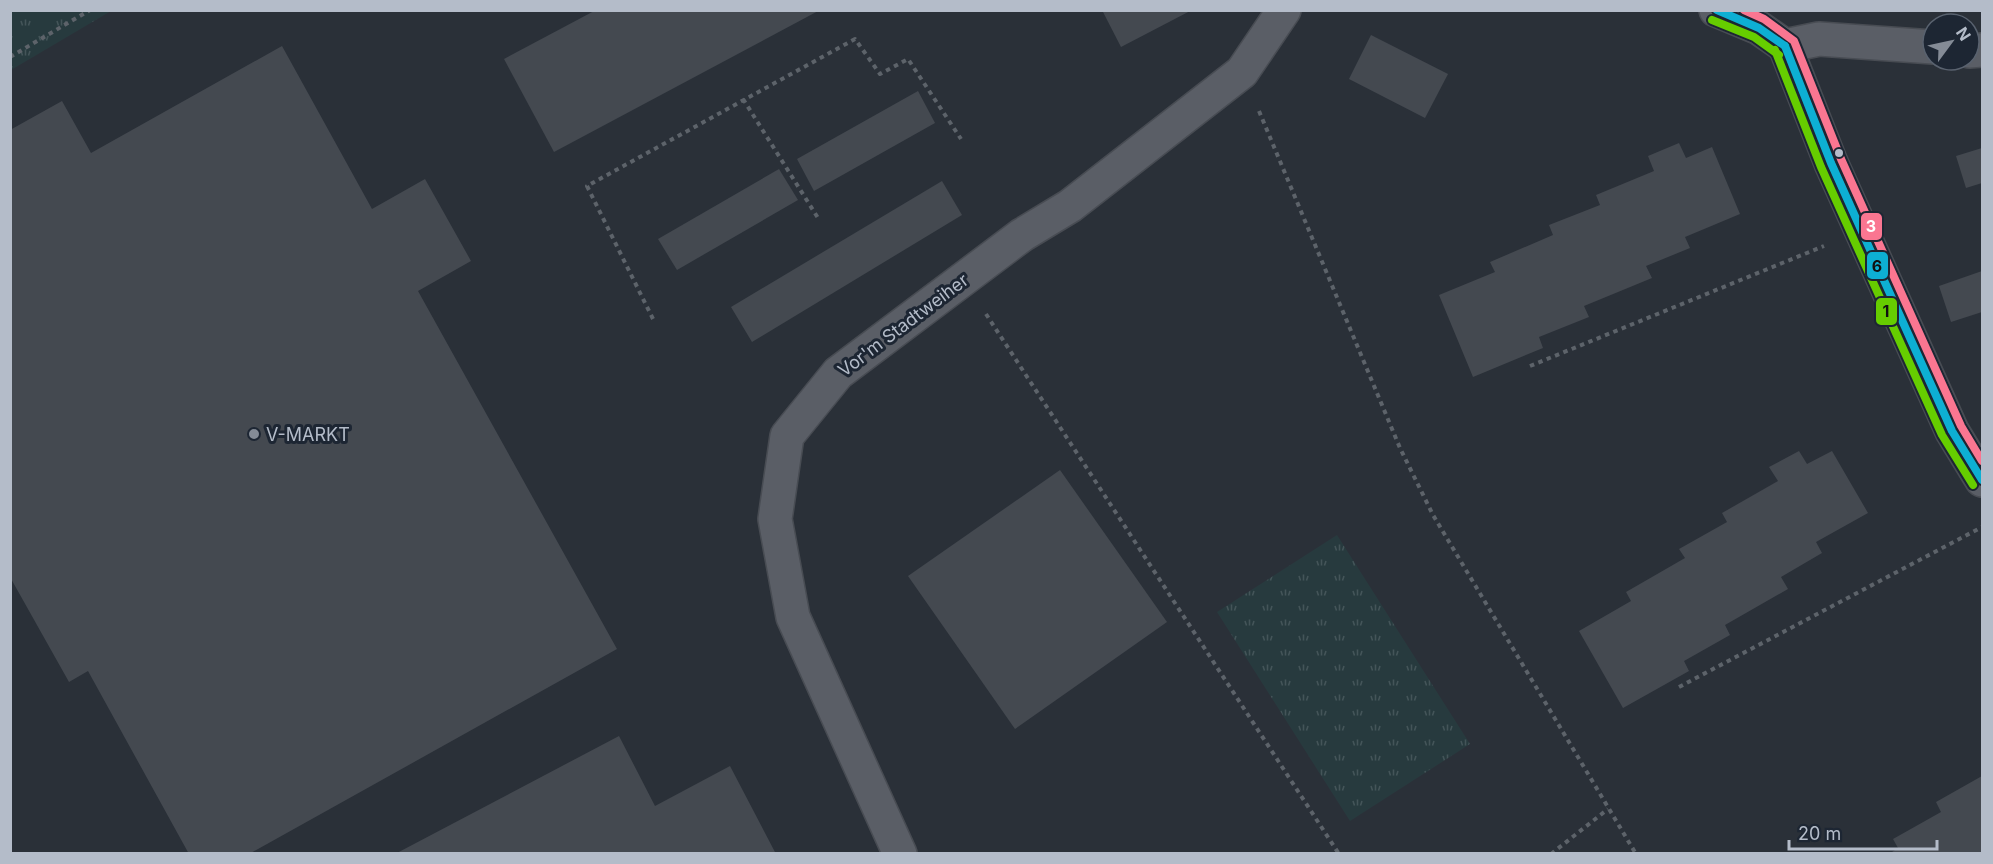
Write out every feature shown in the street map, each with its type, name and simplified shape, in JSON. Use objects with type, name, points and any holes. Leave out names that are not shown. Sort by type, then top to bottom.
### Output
[{"type":"street","name":"Vor'm Stadtweiher","points":[[900,854],[793,617],[775,519],[787,436],[837,373],[1022,235],[1070,206],[1242,72],[1284,10]]},
{"type":"street","points":[[1716,10],[1759,28],[1785,46],[1831,163],[1952,431],[1983,480]]},
{"type":"street","points":[[1785,46],[1819,39],[1921,46]]},
{"type":"path","points":[[10,57],[90,10]]},
{"type":"path","points":[[653,319],[586,186],[855,39],[880,74],[908,59],[962,139]]},
{"type":"path","points":[[1242,72],[1400,448],[1428,505],[1635,854]]},
{"type":"path","points":[[743,99],[818,218]]},
{"type":"path","points":[[1530,366],[1863,230]]},
{"type":"path","points":[[963,279],[1339,854]]},
{"type":"path","points":[[1679,687],[1983,527]]},
{"type":"path","points":[[1551,854],[1608,809]]},
{"type":"green space","points":[[11,10],[111,10],[111,11],[11,70]]},
{"type":"green space","points":[[1337,535],[1470,744],[1350,821],[1217,612]]},
{"type":"building","points":[[596,10],[820,10],[554,152],[504,59]]},
{"type":"building","points":[[1102,10],[1192,10],[1121,47]]},
{"type":"building","points":[[1371,35],[1448,74],[1425,118],[1349,79]]},
{"type":"building","name":"V-MARKT","points":[[282,46],[372,209],[425,179],[471,261],[418,291],[617,649],[249,854],[189,854],[88,671],[69,682],[10,577],[10,130],[62,101],[91,153]]},
{"type":"building","points":[[918,91],[935,123],[814,191],[797,159]]},
{"type":"building","points":[[1679,143],[1686,158],[1712,147],[1740,214],[1685,237],[1690,248],[1646,266],[1652,278],[1584,306],[1589,317],[1539,337],[1543,348],[1473,377],[1439,295],[1495,272],[1490,262],[1553,235],[1549,225],[1600,205],[1596,195],[1654,171],[1648,156]]},
{"type":"building","points":[[1982,148],[1982,183],[1966,188],[1956,156]]},
{"type":"building","points":[[779,169],[798,200],[677,270],[658,239]]},
{"type":"building","points":[[942,181],[962,215],[752,342],[731,307]]},
{"type":"building","points":[[1982,271],[1982,312],[1951,322],[1939,286]]},
{"type":"building","points":[[1799,451],[1807,464],[1832,451],[1868,513],[1816,542],[1822,553],[1781,577],[1788,589],[1725,625],[1730,635],[1684,661],[1689,671],[1623,708],[1579,631],[1631,601],[1626,592],[1685,558],[1679,549],[1727,522],[1722,513],[1778,481],[1769,467]]},
{"type":"building","points":[[1060,470],[1167,622],[1015,729],[908,576]]},
{"type":"building","points":[[619,736],[655,806],[730,766],[776,854],[395,854]]},
{"type":"building","points":[[1982,776],[1982,854],[1889,854],[1898,848],[1893,839],[1941,812],[1936,802]]},
{"type":"transit line","name":"6","points":[[1717,10],[1759,28],[1785,46]]},
{"type":"transit line","name":"3","points":[[1744,10],[1764,19],[1794,41],[1841,159],[1961,426],[1982,461]]},
{"type":"transit line","name":"1","points":[[1712,20],[1754,37],[1779,55]]},
{"type":"transit line","name":"6","points":[[1785,46],[1831,163],[1952,431],[1982,480]]},
{"type":"transit line","name":"1","points":[[1775,50],[1821,167],[1942,435],[1973,485]]},
{"type":"place","name":"V-MARKT","points":[[254,434]]}]
